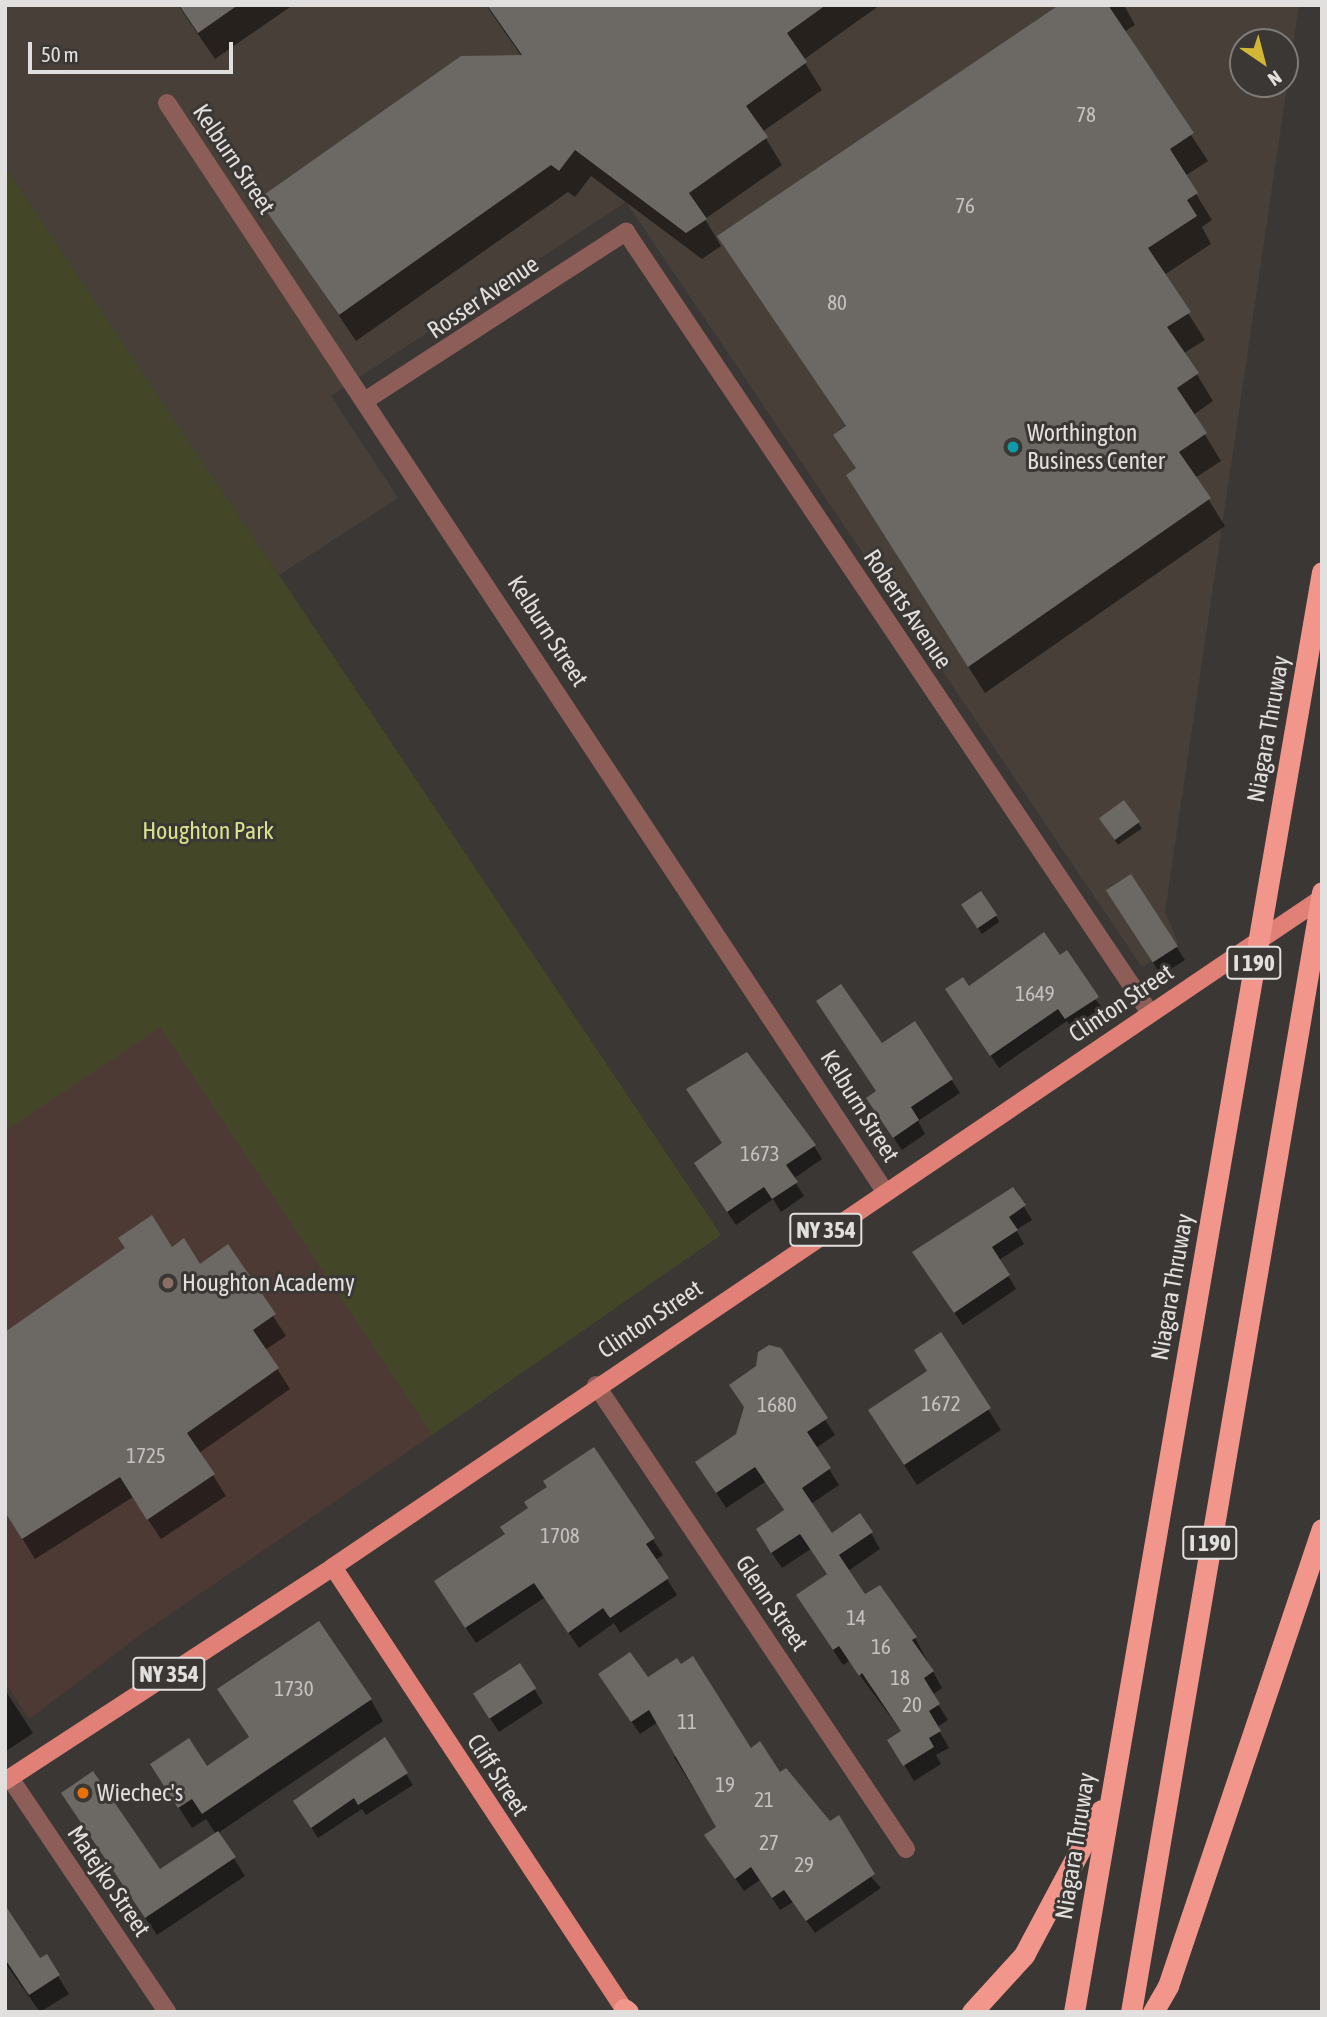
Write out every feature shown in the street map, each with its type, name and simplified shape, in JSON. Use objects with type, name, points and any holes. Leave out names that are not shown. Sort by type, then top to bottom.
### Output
[{"type":"highway","name":"Niagara Thruway","points":[[1074,2012],[1322,572]]},
{"type":"highway","name":"I 190","points":[[1131,2012],[1322,892]]},
{"type":"highway","points":[[1153,2012],[1168,1986],[1322,1530]]},
{"type":"highway","points":[[972,2012],[1024,1955],[1110,1792]]},
{"type":"main road","name":"Clinton Street","points":[[8,1779],[333,1567],[884,1190],[1322,898]]},
{"type":"main road","name":"Cliff Street","points":[[333,1567],[626,2011]]},
{"type":"street","name":"Kelburn Street","points":[[167,103],[366,400],[884,1190]]},
{"type":"street","name":"Rosser Avenue","points":[[366,400],[626,232]]},
{"type":"street","name":"Roberts Avenue","points":[[626,232],[1150,1013]]},
{"type":"street","name":"Glenn Street","points":[[596,1385],[906,1849]]},
{"type":"street","name":"Matejko Street","points":[[8,1779],[167,2012]]},
{"type":"shaded area","name":"Worthington Business Center","points":[[5,5],[1299,5],[1296,28],[1229,28],[1229,98],[1285,98],[1165,912],[1178,943],[1142,967],[626,202],[331,396],[398,498],[279,575],[5,166]]},
{"type":"shaded area","name":"Houghton Academy","points":[[160,1026],[432,1435],[144,1632],[29,1719],[5,1683],[5,1131]]},
{"type":"green space","name":"Houghton Park","points":[[5,166],[721,1235],[432,1435],[160,1027],[5,1131]]},
{"type":"building","points":[[179,5],[238,5],[198,33]]},
{"type":"building","points":[[487,5],[826,5],[787,33],[807,62],[746,106],[768,137],[689,193],[707,219],[686,233],[575,150],[559,171],[551,165],[339,315],[258,199],[461,56],[522,55]]},
{"type":"building","points":[[1059,5],[1108,5],[1194,133],[1170,149],[1198,193],[1187,200],[1197,216],[1148,248],[1191,312],[1167,327],[1199,373],[1177,388],[1207,433],[1179,452],[1211,498],[968,667],[846,475],[856,468],[833,435],[846,426],[717,236]]},
{"type":"building","points":[[1124,800],[1140,822],[1115,840],[1099,818]]},
{"type":"building","points":[[1131,874],[1178,946],[1153,962],[1106,890]]},
{"type":"building","points":[[981,891],[997,915],[977,928],[961,904]]},
{"type":"building","points":[[1044,932],[1060,955],[1067,950],[1099,997],[1065,1019],[1058,1009],[990,1056],[945,989],[963,977],[969,986]]},
{"type":"building","points":[[841,984],[882,1043],[915,1021],[953,1079],[911,1107],[919,1120],[893,1138],[866,1098],[876,1091],[816,1001]]},
{"type":"building","points":[[747,1052],[816,1145],[786,1165],[798,1182],[772,1199],[764,1187],[727,1212],[694,1163],[722,1143],[686,1089]]},
{"type":"building","points":[[1013,1187],[1026,1205],[1009,1217],[1018,1230],[992,1247],[1010,1275],[954,1313],[912,1252]]},
{"type":"building","points":[[152,1215],[172,1247],[184,1238],[200,1264],[228,1244],[276,1314],[253,1330],[279,1368],[187,1433],[215,1474],[147,1520],[120,1477],[22,1539],[5,1512],[5,1332],[125,1248],[118,1238]]},
{"type":"building","points":[[941,1332],[991,1408],[904,1465],[868,1410],[927,1371],[914,1350]]},
{"type":"building","points":[[769,1345],[781,1348],[828,1418],[807,1432],[831,1468],[802,1488],[832,1533],[860,1513],[873,1532],[839,1555],[865,1594],[880,1585],[917,1637],[912,1640],[934,1671],[924,1678],[940,1704],[929,1711],[941,1731],[929,1738],[934,1747],[903,1766],[887,1740],[901,1731],[862,1673],[859,1676],[839,1646],[833,1650],[796,1595],[827,1574],[800,1534],[771,1553],[756,1529],[784,1510],[755,1467],[716,1493],[695,1462],[736,1434],[744,1407],[729,1385],[756,1366],[758,1352]]},
{"type":"building","points":[[594,1447],[655,1538],[646,1544],[669,1578],[610,1618],[603,1608],[568,1633],[534,1583],[465,1628],[434,1581],[505,1534],[500,1527],[528,1508],[524,1502],[547,1487],[543,1481]]},
{"type":"building","points":[[319,1621],[372,1699],[202,1814],[192,1799],[178,1808],[150,1764],[189,1738],[207,1766],[249,1737],[217,1689]]},
{"type":"building","points":[[630,1652],[648,1677],[677,1658],[681,1664],[693,1656],[751,1748],[760,1741],[780,1772],[786,1768],[830,1821],[839,1815],[875,1874],[806,1921],[784,1890],[772,1898],[751,1867],[735,1879],[704,1835],[716,1827],[649,1710],[631,1722],[598,1674]]},
{"type":"building","points":[[520,1663],[536,1688],[489,1719],[473,1693]]},
{"type":"building","points":[[385,1737],[408,1773],[358,1805],[354,1798],[311,1828],[293,1801]]},
{"type":"building","points":[[93,1771],[160,1869],[218,1831],[236,1857],[145,1918],[61,1793]]},
{"type":"building","points":[[5,1905],[40,1958],[47,1954],[60,1975],[29,1995],[5,1959]]},
{"type":"place","name":"Worthington Business Center","points":[[1013,447]]},
{"type":"place","name":"Houghton Academy","points":[[168,1283]]},
{"type":"place","name":"Wiechec's","points":[[83,1793]]}]
